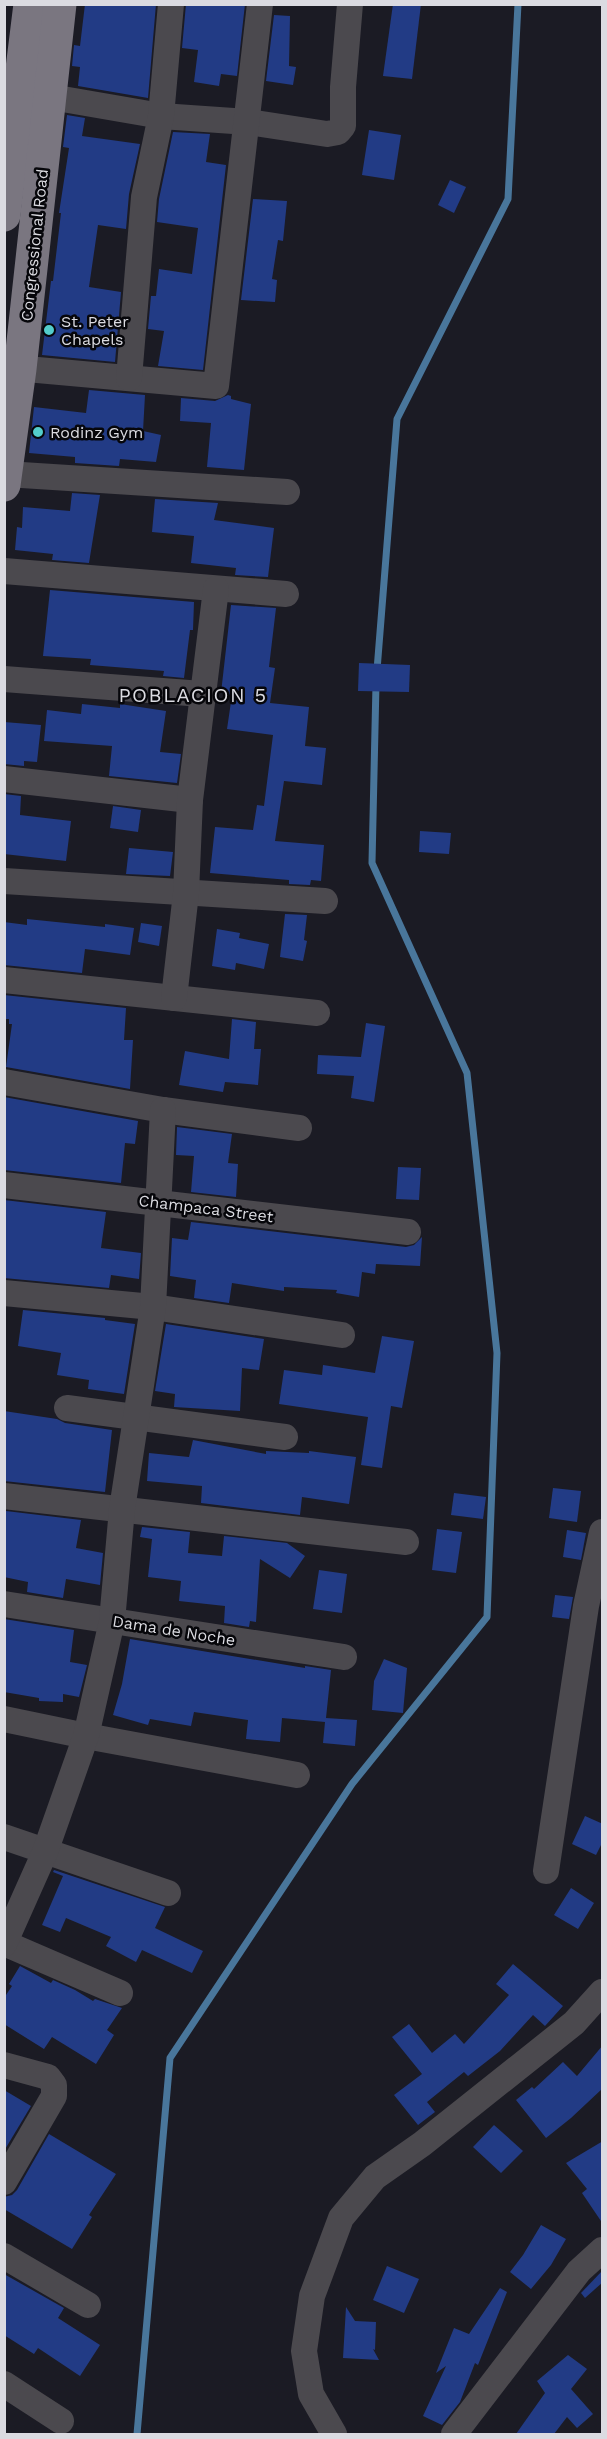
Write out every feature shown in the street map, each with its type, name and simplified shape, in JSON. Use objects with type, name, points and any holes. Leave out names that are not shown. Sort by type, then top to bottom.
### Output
[{"type":"main road","name":"Congressional Road","points":[[4,215],[30,4]]},
{"type":"main road","name":"Congressional Road","points":[[5,479],[12,368],[51,98],[60,4]]},
{"type":"street","points":[[129,378],[144,197],[161,116],[171,4]]},
{"type":"street","points":[[12,368],[216,386],[260,4]]},
{"type":"street","points":[[51,98],[161,116],[248,122],[327,134],[340,131],[343,126],[343,87],[350,4]]},
{"type":"street","points":[[5,479],[287,492]]},
{"type":"street","points":[[4,571],[286,594]]},
{"type":"street","points":[[174,998],[186,892],[190,800],[216,589]]},
{"type":"street","points":[[4,679],[202,694]]},
{"type":"street","points":[[4,778],[190,800]]},
{"type":"street","points":[[4,881],[325,902]]},
{"type":"street","points":[[4,980],[317,1013]]},
{"type":"street","points":[[4,1082],[163,1110],[299,1128]]},
{"type":"street","points":[[120,1994],[5,1944],[45,1852],[86,1736],[112,1621],[122,1509],[153,1307],[163,1110]]},
{"type":"street","name":"Champaca Street","points":[[4,1185],[408,1232]]},
{"type":"street","points":[[4,1293],[153,1307],[342,1335]]},
{"type":"street","points":[[67,1408],[285,1437]]},
{"type":"street","points":[[4,1496],[406,1542]]},
{"type":"street","points":[[546,1870],[586,1606],[603,1532]]},
{"type":"street","name":"Dama de Noche","points":[[4,1604],[344,1657]]},
{"type":"street","points":[[4,1719],[297,1775]]},
{"type":"street","points":[[4,1837],[168,1893]]},
{"type":"street","points":[[333,2434],[311,2394],[304,2351],[312,2296],[341,2218],[375,2177],[422,2144],[574,2023],[603,1992]]},
{"type":"street","points":[[4,2065],[48,2077],[54,2085],[54,2096],[4,2182]]},
{"type":"street","points":[[454,2434],[579,2271],[603,2250]]},
{"type":"street","points":[[4,2256],[88,2305]]},
{"type":"street","points":[[4,2384],[61,2421]]},
{"type":"building","points":[[85,4],[156,4],[148,98],[78,86],[80,67],[72,66],[74,45],[80,46]]},
{"type":"building","points":[[186,4],[245,4],[237,76],[221,74],[219,86],[194,82],[198,50],[182,48]]},
{"type":"building","points":[[393,4],[421,4],[412,79],[383,76]]},
{"type":"building","points":[[274,15],[290,16],[289,66],[296,67],[293,85],[266,81]]},
{"type":"building","points":[[67,115],[85,118],[82,136],[140,144],[129,194],[126,229],[98,225],[89,287],[121,292],[115,362],[42,355],[69,148],[63,147]]},
{"type":"building","points":[[369,130],[401,135],[394,180],[362,175]]},
{"type":"building","points":[[173,132],[210,134],[206,162],[226,165],[203,370],[158,366],[164,331],[148,329],[151,296],[156,296],[159,269],[192,274],[198,228],[157,222],[159,199]]},
{"type":"building","points":[[450,180],[466,187],[454,213],[438,205]]},
{"type":"building","points":[[253,199],[287,201],[283,241],[278,240],[272,279],[277,280],[275,302],[241,300]]},
{"type":"building","points":[[89,390],[145,395],[143,431],[161,435],[156,462],[120,459],[119,466],[75,463],[75,457],[29,453],[34,407],[86,413]]},
{"type":"building","points":[[228,395],[231,399],[251,404],[244,470],[207,467],[211,423],[180,421],[181,398],[215,401]]},
{"type":"building","points":[[72,493],[100,495],[89,563],[52,560],[53,554],[15,550],[17,527],[22,528],[23,507],[70,511]]},
{"type":"building","points":[[155,499],[218,503],[214,520],[274,528],[268,577],[235,575],[236,568],[191,563],[194,536],[152,532]]},
{"type":"building","points":[[50,590],[194,602],[193,630],[190,630],[184,678],[163,676],[164,671],[90,665],[91,659],[43,656]]},
{"type":"building","points":[[231,605],[276,608],[269,667],[275,668],[270,703],[309,707],[305,746],[326,748],[322,785],[284,781],[275,841],[324,845],[321,881],[311,880],[310,885],[289,884],[289,880],[210,873],[215,827],[253,830],[257,805],[264,806],[273,735],[227,729],[232,695],[221,693]]},
{"type":"building","points":[[359,663],[410,665],[409,692],[358,691]]},
{"type":"building","points":[[82,704],[120,708],[120,704],[166,711],[160,752],[181,754],[177,783],[109,776],[112,746],[44,741],[47,710],[81,714]]},
{"type":"building","points":[[4,722],[41,725],[37,762],[24,761],[24,766],[4,764]]},
{"type":"building","points":[[4,794],[21,796],[20,815],[71,821],[66,861],[4,854]]},
{"type":"building","points":[[113,806],[141,810],[138,832],[110,828]]},
{"type":"building","points":[[420,831],[451,833],[449,854],[419,852]]},
{"type":"building","points":[[129,848],[173,852],[170,876],[126,874]]},
{"type":"building","points":[[285,914],[307,915],[304,940],[307,941],[303,961],[280,957]]},
{"type":"building","points":[[27,919],[134,928],[130,955],[85,949],[82,973],[4,965],[4,922],[27,925]]},
{"type":"building","points":[[141,923],[162,926],[159,946],[138,942]]},
{"type":"building","points":[[217,929],[240,933],[239,938],[269,944],[264,969],[236,963],[235,970],[212,966]]},
{"type":"building","points":[[4,995],[126,1008],[124,1040],[133,1040],[130,1089],[6,1067],[12,1024],[9,1024],[9,1019],[4,1019]]},
{"type":"building","points":[[232,1019],[256,1022],[254,1049],[261,1049],[258,1085],[225,1082],[223,1092],[179,1085],[185,1051],[229,1059]]},
{"type":"building","points":[[366,1023],[385,1026],[374,1102],[351,1098],[354,1076],[317,1074],[318,1055],[361,1057]]},
{"type":"building","points":[[4,1097],[138,1121],[135,1144],[125,1143],[121,1183],[4,1170]]},
{"type":"building","points":[[177,1127],[232,1134],[228,1163],[238,1164],[236,1197],[191,1192],[194,1156],[176,1155]]},
{"type":"building","points":[[398,1167],[421,1168],[419,1200],[396,1199]]},
{"type":"building","points":[[4,1200],[106,1212],[101,1248],[141,1253],[139,1279],[111,1275],[109,1288],[4,1278]]},
{"type":"building","points":[[191,1222],[406,1247],[414,1245],[422,1237],[420,1266],[376,1264],[375,1274],[362,1272],[359,1297],[336,1293],[337,1290],[284,1287],[284,1291],[232,1283],[229,1303],[194,1298],[196,1280],[170,1276],[172,1238],[188,1240]]},
{"type":"building","points":[[23,1310],[105,1318],[105,1320],[135,1324],[124,1394],[88,1389],[89,1380],[57,1375],[61,1353],[18,1346]]},
{"type":"building","points":[[166,1324],[264,1339],[259,1370],[242,1368],[240,1411],[174,1407],[175,1394],[155,1391]]},
{"type":"building","points":[[382,1336],[414,1341],[402,1408],[391,1406],[382,1468],[361,1465],[368,1417],[279,1404],[284,1370],[322,1375],[323,1365],[375,1373]]},
{"type":"building","points":[[4,1411],[112,1430],[105,1492],[4,1481]]},
{"type":"building","points":[[193,1440],[266,1454],[266,1451],[309,1453],[309,1451],[356,1457],[349,1504],[302,1497],[300,1515],[201,1503],[202,1486],[147,1481],[149,1453],[189,1457]]},
{"type":"building","points":[[553,1488],[581,1491],[577,1522],[549,1518]]},
{"type":"building","points":[[454,1493],[486,1497],[483,1519],[451,1515]]},
{"type":"building","points":[[6,1511],[81,1520],[76,1548],[103,1553],[100,1585],[66,1579],[63,1598],[27,1592],[28,1582],[4,1577]]},
{"type":"building","points":[[142,1527],[190,1532],[188,1553],[222,1556],[224,1536],[287,1543],[305,1556],[290,1578],[260,1559],[256,1622],[250,1621],[249,1627],[224,1623],[225,1606],[179,1601],[181,1581],[148,1577],[152,1539],[140,1537]]},
{"type":"building","points":[[437,1529],[462,1532],[456,1573],[432,1570]]},
{"type":"building","points":[[567,1530],[586,1533],[581,1560],[563,1557]]},
{"type":"building","points":[[319,1570],[347,1574],[342,1613],[313,1609]]},
{"type":"building","points":[[555,1595],[573,1597],[569,1619],[552,1617]]},
{"type":"building","points":[[4,1619],[74,1630],[70,1662],[87,1665],[79,1697],[63,1694],[63,1702],[39,1701],[39,1698],[4,1692]]},
{"type":"building","points":[[130,1639],[305,1668],[305,1666],[331,1670],[326,1718],[357,1720],[355,1746],[323,1743],[325,1722],[282,1718],[280,1742],[246,1739],[248,1720],[194,1712],[191,1726],[150,1719],[148,1725],[113,1715],[122,1684]]},
{"type":"building","points":[[384,1659],[407,1668],[403,1713],[372,1710],[374,1681]]},
{"type":"building","points":[[585,1816],[603,1824],[603,1841],[596,1855],[572,1844]]},
{"type":"building","points":[[54,1870],[165,1907],[155,1928],[203,1951],[192,1973],[142,1950],[136,1962],[106,1946],[111,1937],[66,1918],[60,1932],[42,1925],[63,1876],[53,1872]]},
{"type":"building","points":[[571,1888],[594,1903],[578,1929],[554,1915]]},
{"type":"building","points":[[513,1964],[563,2006],[545,2026],[533,2015],[500,2051],[468,2076],[464,2072],[427,2102],[435,2112],[418,2125],[394,2095],[422,2074],[392,2037],[409,2024],[432,2053],[455,2034],[464,2044],[509,1995],[496,1984]]},
{"type":"building","points":[[20,1966],[51,1983],[53,1980],[75,1990],[93,2001],[95,1999],[122,2008],[107,2030],[114,2035],[96,2064],[52,2037],[44,2049],[4,2024],[4,1998]]},
{"type":"building","points":[[603,2045],[603,2088],[546,2138],[516,2100],[532,2087],[534,2089],[563,2062],[577,2076]]},
{"type":"building","points":[[4,2090],[31,2106],[4,2151]]},
{"type":"building","points":[[494,2125],[523,2151],[501,2173],[473,2147]]},
{"type":"building","points":[[49,2134],[116,2174],[89,2215],[92,2217],[72,2249],[4,2209],[4,2197],[12,2195],[17,2190]]},
{"type":"building","points":[[603,2141],[603,2224],[582,2193],[587,2189],[566,2163]]},
{"type":"building","points":[[541,2225],[566,2239],[551,2265],[531,2289],[510,2272]]},
{"type":"building","points":[[387,2266],[419,2279],[404,2313],[373,2300]]},
{"type":"building","points":[[603,2270],[603,2282],[585,2298],[581,2293]]},
{"type":"building","points":[[4,2274],[64,2308],[58,2318],[100,2345],[80,2376],[38,2348],[34,2354],[4,2335]]},
{"type":"building","points":[[500,2288],[507,2292],[478,2365],[475,2363],[460,2402],[442,2425],[423,2416],[446,2366],[436,2373],[454,2328],[469,2334]]},
{"type":"building","points":[[346,2307],[355,2321],[376,2322],[375,2350],[373,2349],[379,2360],[343,2358]]},
{"type":"building","points":[[568,2355],[587,2369],[571,2389],[593,2414],[577,2428],[567,2417],[554,2434],[516,2434],[545,2393],[537,2381]]},
{"type":"waterway","points":[[377,670],[397,419],[508,199],[518,4]]},
{"type":"waterway","points":[[137,2434],[170,2058],[352,1784],[487,1617],[497,1353],[467,1073],[372,863],[376,684]]},
{"type":"place","name":"St. Peter Chapels","points":[[49,330]]},
{"type":"place","name":"Rodinz Gym","points":[[38,432]]},
{"type":"district","name":"POBLACION 5","points":[[193,695]]}]
